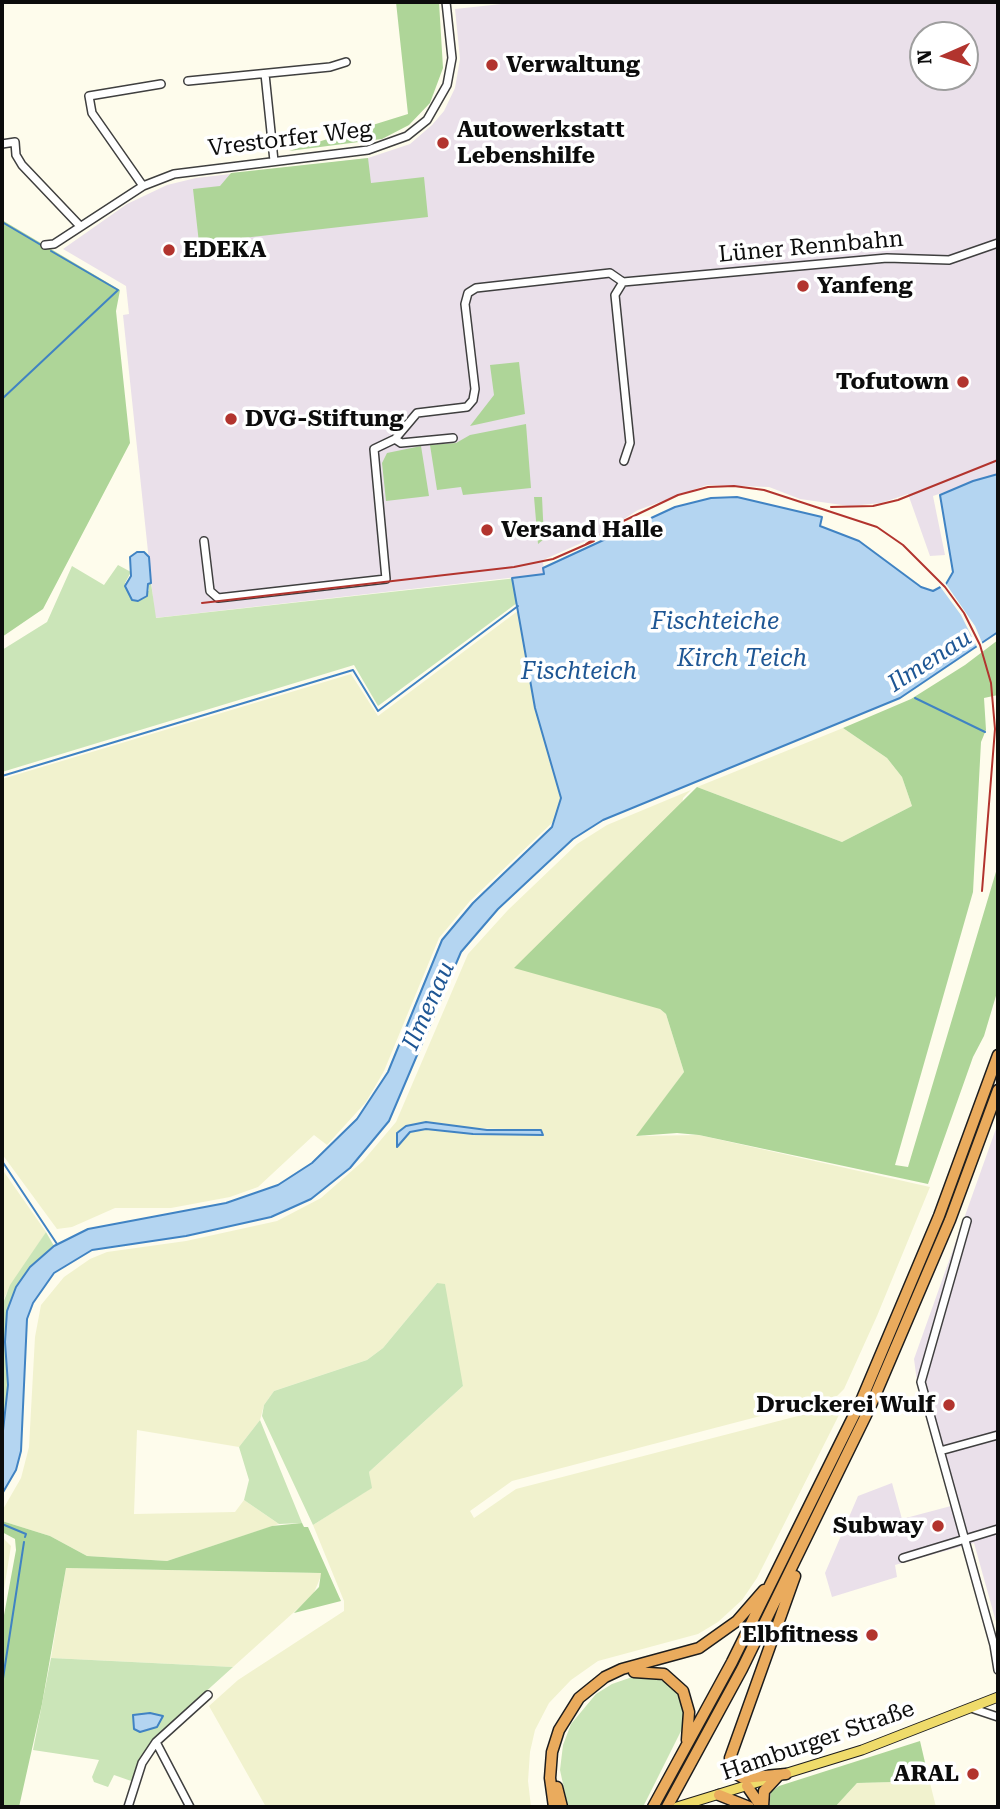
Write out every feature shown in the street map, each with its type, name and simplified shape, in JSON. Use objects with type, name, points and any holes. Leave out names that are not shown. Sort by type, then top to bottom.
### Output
[{"type":"highway","points":[[653,1807],[775,1577],[861,1401],[900,1313],[998,1055]]},
{"type":"highway","points":[[667,1807],[815,1523],[910,1317],[998,1090]]},
{"type":"highway","points":[[782,1776],[741,1777],[732,1770],[730,1754],[815,1523]]},
{"type":"highway","points":[[554,1807],[550,1777],[552,1752],[563,1721],[579,1699],[605,1677],[622,1669],[681,1654],[713,1639],[737,1620],[775,1577]]},
{"type":"highway","points":[[562,1807],[556,1766],[564,1732],[584,1702],[608,1682],[643,1670],[664,1674],[678,1685],[683,1691],[689,1712],[686,1746]]},
{"type":"highway","points":[[762,1807],[764,1791],[782,1776]]},
{"type":"highway","points":[[747,1786],[762,1807]]},
{"type":"highway","points":[[719,1795],[749,1807]]},
{"type":"main road","name":"Hamburger Straße","points":[[677,1807],[862,1750],[998,1697]]},
{"type":"street","name":"Vrestorfer Weg","points":[[45,245],[54,244],[143,186],[174,174],[382,147],[407,136],[427,120],[442,98],[450,72],[452,45],[446,2]]},
{"type":"street","points":[[188,81],[330,67],[346,62]]},
{"type":"street","points":[[265,74],[274,161]]},
{"type":"street","points":[[143,186],[92,113],[89,96],[93,93],[161,84]]},
{"type":"street","points":[[2,144],[15,142],[16,155],[22,165],[80,226]]},
{"type":"street","name":"Lüner Rennbahn","points":[[395,439],[417,412],[467,407],[473,400],[475,389],[465,304],[472,290],[610,273],[623,282],[887,258],[949,260],[998,243]]},
{"type":"street","points":[[623,282],[615,295],[630,443],[624,461]]},
{"type":"street","points":[[204,541],[209,590],[218,598],[386,579],[374,449],[395,439],[401,443],[453,438]]},
{"type":"street","points":[[967,1222],[921,1375],[964,1541],[996,1648],[998,1670]]},
{"type":"street","points":[[940,1451],[998,1435]]},
{"type":"street","points":[[903,1558],[998,1529]]},
{"type":"street","points":[[128,1807],[142,1763],[156,1742],[208,1695]]},
{"type":"street","points":[[970,1707],[998,1717]]},
{"type":"street","points":[[156,1742],[190,1807]]},
{"type":"shaded area","points":[[520,2],[998,2],[998,474],[933,496],[945,555],[930,556],[908,494],[881,503],[849,506],[800,499],[769,487],[707,485],[638,510],[597,536],[543,560],[544,574],[155,618],[123,315],[129,314],[126,286],[63,249],[127,204],[167,185],[196,178],[368,158],[410,144],[444,111],[455,88],[460,59],[455,9]]},
{"type":"shaded area","points":[[998,1123],[998,1629],[974,1543],[895,1565],[897,1577],[832,1597],[825,1573],[858,1496],[892,1483],[902,1519],[951,1506],[918,1389],[914,1359]]},
{"type":"green space","points":[[396,2],[439,2],[443,68],[430,103],[409,125],[382,139],[289,151],[408,114]]},
{"type":"green space","points":[[368,158],[371,183],[424,177],[428,217],[199,243],[193,189],[220,186],[231,173]]},
{"type":"green space","points":[[2,220],[120,290],[116,311],[130,443],[43,609],[2,637]]},
{"type":"green space","points":[[519,362],[525,414],[470,426],[494,395],[490,365]]},
{"type":"green space","points":[[526,424],[531,488],[463,495],[461,487],[437,490],[430,445],[456,443],[470,435]]},
{"type":"green space","points":[[421,446],[429,496],[386,501],[382,463],[387,453]]},
{"type":"green space","points":[[534,497],[542,497],[544,539],[538,544]]},
{"type":"green space","points":[[118,565],[131,572],[125,583],[149,591],[149,581],[151,583],[156,618],[544,575],[920,588],[998,599],[562,798],[517,603],[378,706],[354,665],[2,772],[2,650],[47,622],[72,566],[104,585]]},
{"type":"green space","points":[[519,610],[535,708],[561,798],[554,821],[470,901],[439,938],[384,1071],[366,1102],[327,1145],[314,1135],[258,1187],[230,1197],[171,1208],[115,1208],[72,1227],[57,1229],[2,1154],[2,779],[351,674],[378,716]]},
{"type":"green space","points":[[998,640],[998,695],[984,698],[986,730],[981,742],[973,892],[895,1165],[908,1167],[998,865],[998,989],[984,1036],[973,1057],[928,1184],[699,1135],[677,1133],[636,1136],[684,1072],[666,1014],[660,1009],[514,968],[697,787],[842,842],[912,806],[902,777],[887,758],[843,728],[911,699],[965,665]]},
{"type":"green space","points":[[843,728],[887,758],[902,777],[912,806],[842,842],[697,787]]},
{"type":"green space","points":[[691,790],[683,798],[660,1009],[666,1014],[684,1072],[637,1136],[699,1135],[930,1187],[877,1316],[844,1389],[837,1396],[512,1481],[470,1511],[474,1518],[516,1489],[821,1410],[847,1399],[757,1578],[742,1600],[718,1622],[698,1634],[598,1661],[571,1680],[549,1703],[535,1730],[530,1752],[528,1781],[531,1807],[266,1807],[209,1706],[238,1680],[344,1611],[344,1601],[313,1525],[371,1488],[369,1472],[463,1386],[437,1283],[383,1348],[367,1360],[274,1391],[264,1405],[260,1420],[239,1447],[137,1430],[134,1514],[235,1512],[244,1500],[279,1524],[167,1561],[87,1556],[50,1536],[2,1521],[2,1511],[21,1478],[29,1447],[35,1337],[41,1305],[64,1277],[90,1259],[107,1252],[186,1241],[277,1221],[321,1198],[363,1161],[396,1122],[468,954],[508,910],[577,844],[607,825]],"holes":[[[406,1126],[541,1130],[543,1135],[473,1134],[426,1129],[410,1132],[396,1146]]]},
{"type":"green space","points":[[2,1169],[46,1232],[5,1296],[2,1306]]},
{"type":"green space","points":[[46,1232],[54,1246],[30,1267],[5,1342],[8,1385],[2,1440],[2,1306],[10,1285]]},
{"type":"green space","points":[[437,1283],[445,1284],[463,1386],[369,1472],[372,1488],[313,1525],[262,1416],[264,1405],[274,1391],[367,1360],[383,1348]]},
{"type":"green space","points":[[260,1420],[302,1523],[279,1524],[244,1500],[249,1480],[239,1447]]},
{"type":"green space","points":[[2,1521],[50,1536],[87,1556],[167,1561],[272,1526],[302,1523],[304,1527],[308,1527],[341,1601],[294,1613],[319,1587],[321,1573],[66,1568],[42,1704],[19,1807],[2,1807],[2,1626],[16,1550],[15,1539],[2,1532]]},
{"type":"green space","points":[[2,1537],[11,1546],[2,1602]]},
{"type":"green space","points":[[66,1568],[321,1573],[321,1576],[313,1595],[233,1667],[51,1658]]},
{"type":"green space","points":[[51,1658],[233,1667],[161,1732],[151,1745],[134,1782],[114,1775],[108,1787],[94,1782],[92,1777],[99,1760],[33,1750]]},
{"type":"green space","points":[[638,1675],[668,1682],[678,1692],[684,1711],[683,1727],[643,1807],[568,1807],[560,1770],[563,1745],[571,1724],[596,1694],[612,1684]]},
{"type":"green space","points":[[920,1741],[927,1771],[893,1782],[857,1783],[835,1807],[769,1807],[771,1792],[779,1786]]},
{"type":"green space","points":[[927,1771],[936,1807],[835,1807],[857,1783],[893,1782]]},
{"type":"water","name":"Fischteiche","points":[[998,474],[998,632],[900,698],[603,820],[573,839],[498,909],[461,952],[389,1121],[350,1168],[311,1199],[271,1217],[186,1236],[92,1250],[54,1273],[33,1303],[27,1319],[21,1451],[16,1470],[2,1494],[2,1440],[8,1385],[5,1342],[7,1311],[16,1287],[30,1267],[54,1246],[88,1229],[226,1203],[278,1185],[312,1163],[357,1119],[388,1072],[442,940],[473,903],[552,827],[561,798],[535,708],[512,578],[544,574],[543,568],[675,507],[711,498],[737,497],[822,517],[820,526],[859,541],[921,587],[933,591],[946,584],[953,572],[940,495]]},
{"type":"water","points":[[137,552],[144,552],[149,557],[151,583],[148,584],[147,596],[138,601],[132,600],[125,586],[131,576],[130,557]]},
{"type":"water","points":[[426,1122],[487,1130],[541,1130],[543,1135],[473,1134],[426,1129],[410,1132],[397,1147],[397,1133],[406,1126]]},
{"type":"water","points":[[150,1713],[163,1716],[157,1727],[140,1732],[134,1729],[133,1715]]},
{"type":"pier","points":[[944,581],[975,626],[984,647],[979,651],[961,615],[939,585]]},
{"type":"waterway","points":[[2,222],[41,245]]},
{"type":"waterway","points":[[2,399],[118,290],[51,251]]},
{"type":"waterway","points":[[2,776],[353,670],[378,711],[518,606]]},
{"type":"waterway","name":"Ilmenau","points":[[915,698],[985,732]]},
{"type":"waterway","points":[[2,1161],[57,1244]]},
{"type":"waterway","points":[[2,1524],[26,1534],[25,1537]]},
{"type":"waterway","points":[[2,1685],[24,1542]]},
{"type":"railway","points":[[831,507],[873,506],[898,500],[998,460]]},
{"type":"railway","points":[[586,544],[615,525],[678,495],[708,487],[734,486],[764,490],[877,527],[903,545],[945,587],[964,613],[980,645],[991,683],[995,729],[982,891]]},
{"type":"railway","points":[[202,603],[514,567],[553,559],[594,541]]},
{"type":"place","name":"Verwaltung","points":[[492,65]]},
{"type":"place","name":"Autowerkstatt Lebenshilfe","points":[[443,143]]},
{"type":"place","name":"EDEKA","points":[[169,250]]},
{"type":"place","name":"Yanfeng","points":[[803,286]]},
{"type":"place","name":"Tofutown","points":[[963,382]]},
{"type":"place","name":"DVG-Stiftung","points":[[231,419]]},
{"type":"place","name":"Versand Halle","points":[[487,530]]},
{"type":"place","name":"Druckerei Wulf","points":[[949,1405]]},
{"type":"place","name":"Subway","points":[[938,1526]]},
{"type":"place","name":"Elbfitness","points":[[872,1635]]},
{"type":"place","name":"ARAL","points":[[973,1774]]},
{"type":"water label","name":"Kirch Teich","points":[[742,659]]},
{"type":"water label","name":"Fischteich","points":[[579,672]]}]
